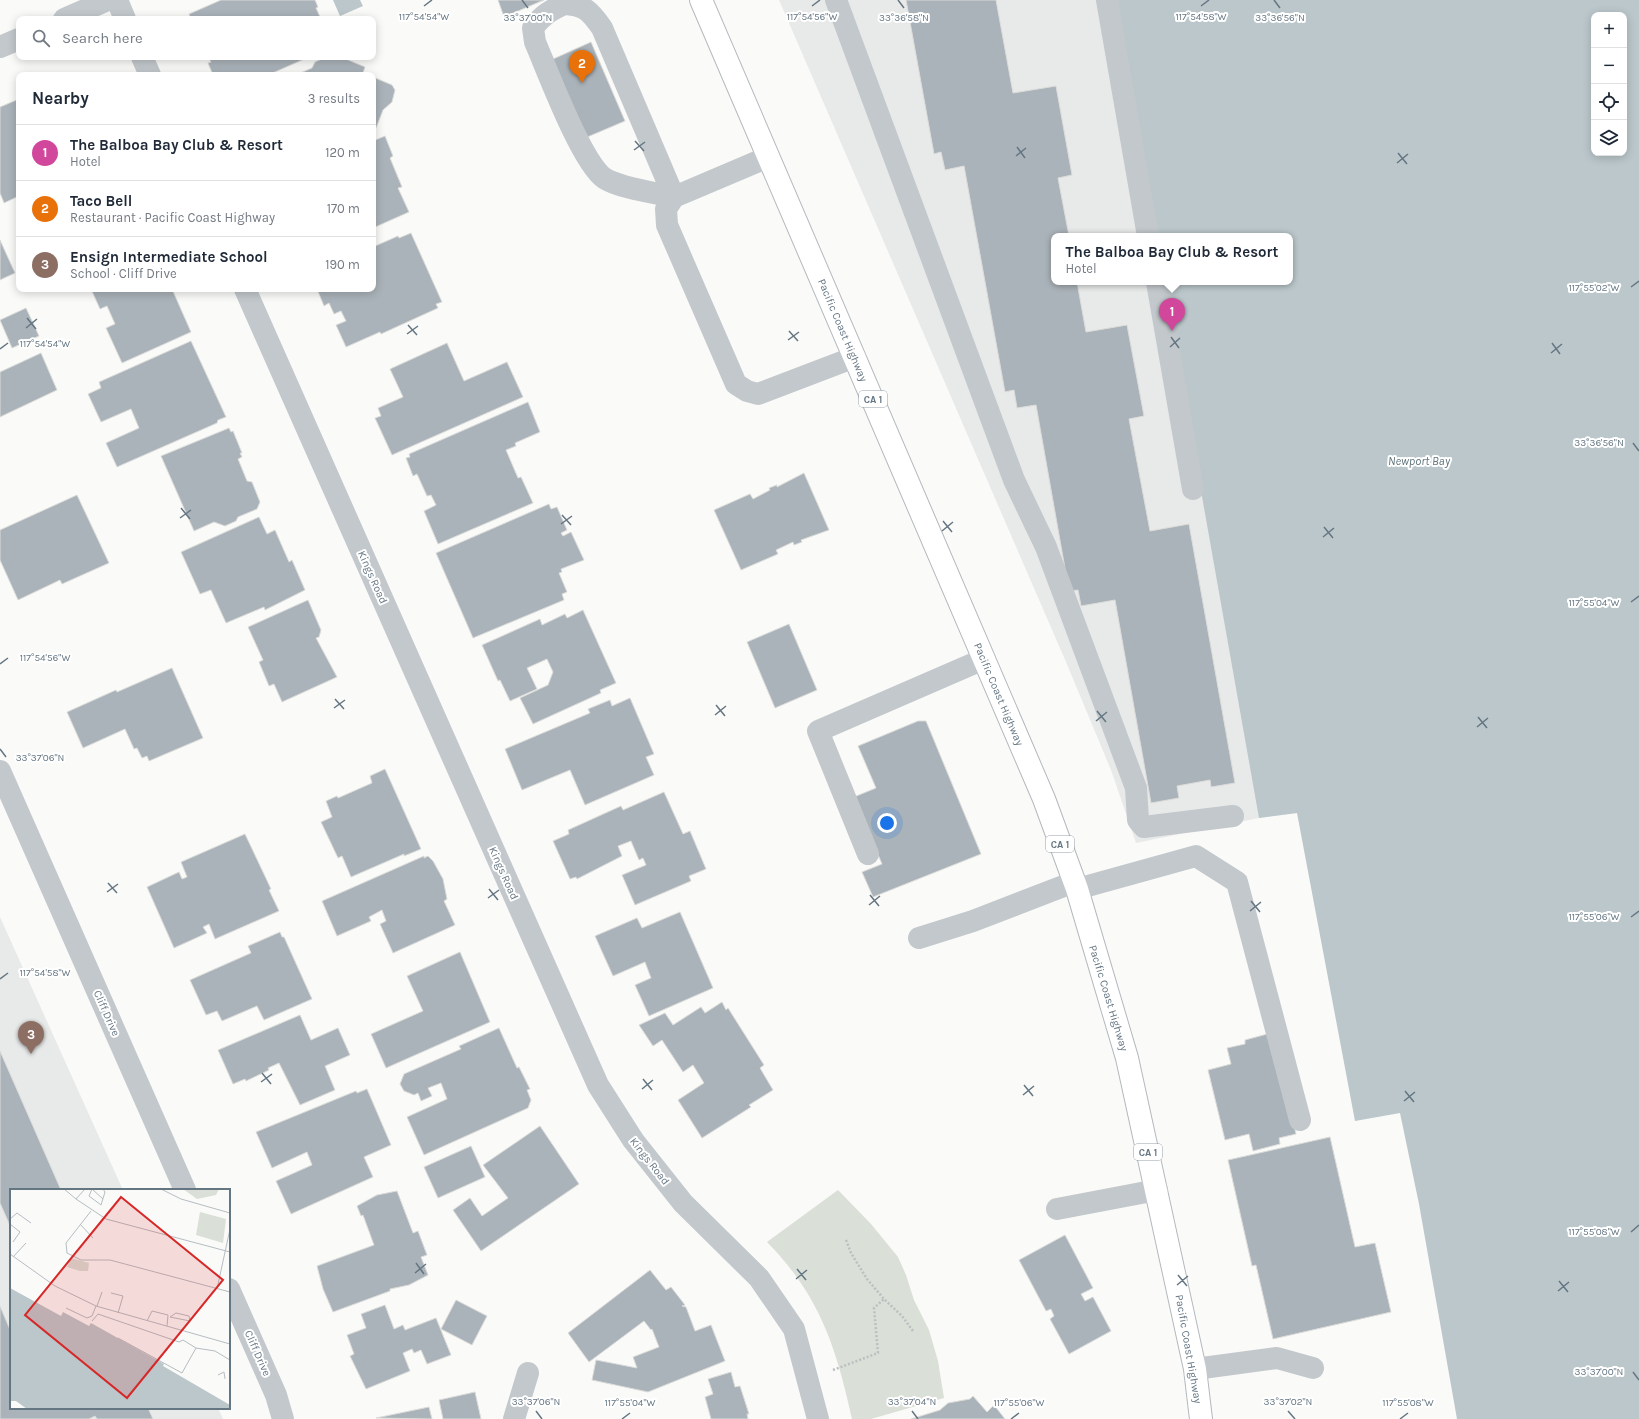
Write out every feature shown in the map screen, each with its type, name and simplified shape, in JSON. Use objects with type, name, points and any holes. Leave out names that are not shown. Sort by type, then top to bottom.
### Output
[{"type":"highway","name":"Pacific Coast Highway","points":[[701,0],[1044,799],[1075,886],[1127,1058],[1195,1369],[1201,1419]]},
{"type":"street","points":[[71,16],[108,0]]},
{"type":"street","points":[[117,0],[124,16]]},
{"type":"street","points":[[836,0],[1014,480],[1046,546],[1136,788],[1138,820],[1144,827],[1233,816]]},
{"type":"street","points":[[1107,0],[1147,233]]},
{"type":"street","points":[[564,4],[578,4],[591,12],[602,28],[674,197],[618,185],[604,177],[594,166],[582,147],[535,42],[533,28],[539,19],[551,9],[564,4]]},
{"type":"street","points":[[0,47],[16,40]]},
{"type":"street","points":[[143,60],[149,72]]},
{"type":"street","points":[[768,157],[674,197],[666,209],[667,225],[736,384],[747,391],[758,394],[855,357]]},
{"type":"street","points":[[1158,285],[1193,489]]},
{"type":"street","name":"Kings Road","points":[[246,292],[598,1085],[633,1140],[684,1203],[763,1284],[794,1329],[818,1419]]},
{"type":"street","points":[[868,854],[818,731],[984,659]]},
{"type":"street","name":"Cliff Drive","points":[[0,771],[185,1189]]},
{"type":"street","points":[[919,938],[1075,886],[1196,856],[1237,882],[1300,1120]]},
{"type":"street","points":[[1057,1209],[1157,1190]]},
{"type":"street","name":"Cliff Drive","points":[[230,1291],[276,1395],[283,1419]]},
{"type":"street","points":[[1195,1369],[1276,1358],[1313,1368]]},
{"type":"street","points":[[514,1419],[528,1373]]},
{"type":"path","points":[[846,1240],[851,1253],[868,1278],[884,1299],[902,1316],[913,1331]]},
{"type":"path","points":[[808,1381],[878,1353],[874,1308],[884,1299]]},
{"type":"shaded area","points":[[779,0],[1359,0],[1297,813],[1259,818],[1136,843],[1111,770],[1066,662]]},
{"type":"shaded area","points":[[0,917],[123,1189],[10,1189],[10,1409],[218,1409],[223,1419],[0,1419]]},
{"type":"shaded area","points":[[838,1190],[871,1224],[898,1257],[906,1275],[914,1300],[929,1330],[938,1361],[944,1398],[871,1419],[852,1419],[832,1346],[813,1303],[785,1262],[767,1242]]},
{"type":"water","points":[[333,0],[360,0],[363,6],[340,16]]},
{"type":"water","name":"Newport Bay","points":[[1114,0],[1639,0],[1639,1419],[1457,1419],[1419,1204],[1400,1113],[1355,1121],[1297,813],[1259,818],[1165,285],[1293,285],[1293,233],[1155,233]]},
{"type":"building","points":[[221,0],[315,0],[318,7],[316,8],[320,16],[190,16],[189,14]]},
{"type":"building","points":[[498,0],[544,0],[504,17]]},
{"type":"building","points":[[906,0],[996,0],[1013,93],[1056,86],[1072,175],[1058,178],[1068,233],[1051,233],[1051,285],[1078,285],[1086,332],[1127,325],[1144,416],[1129,419],[1150,531],[1189,524],[1235,783],[1211,787],[1210,780],[1177,786],[1179,798],[1151,803],[1115,600],[1081,606],[1078,590],[1069,591],[1036,405],[1017,408],[1014,390],[1005,392],[964,166],[945,170],[941,152],[934,154]]},
{"type":"building","points":[[591,42],[625,121],[585,138],[551,60]]},
{"type":"building","points":[[210,60],[302,60],[275,72],[212,72],[208,63],[211,62]]},
{"type":"building","points":[[319,60],[348,60],[365,67],[363,72],[303,72],[312,68],[315,62]]},
{"type":"building","points":[[376,78],[392,85],[395,90],[392,102],[383,110],[376,128]]},
{"type":"building","points":[[16,100],[16,197],[4,203],[0,193],[0,107]]},
{"type":"building","points":[[385,136],[393,156],[390,158],[402,187],[398,188],[409,212],[376,227],[376,140]]},
{"type":"building","points":[[411,233],[442,302],[436,304],[438,308],[381,334],[380,332],[346,347],[336,325],[346,321],[341,311],[334,314],[329,303],[324,306],[318,292],[376,292],[376,246],[398,236],[399,238]]},
{"type":"building","points":[[0,240],[15,273],[0,280]]},
{"type":"building","points":[[92,292],[173,292],[191,332],[122,363],[106,328],[115,324],[107,306],[100,309]]},
{"type":"building","points":[[26,308],[39,336],[12,348],[0,320]]},
{"type":"building","points":[[191,341],[226,417],[218,420],[217,423],[117,467],[106,443],[139,428],[131,409],[101,422],[88,394],[101,388],[99,382]]},
{"type":"building","points":[[447,343],[464,381],[507,362],[523,397],[392,455],[375,418],[381,416],[378,408],[403,397],[390,369]]},
{"type":"building","points":[[41,353],[57,390],[0,417],[0,372]]},
{"type":"building","points":[[528,402],[540,432],[515,443],[516,446],[506,450],[518,478],[521,477],[533,503],[438,544],[424,511],[436,505],[431,495],[427,496],[417,474],[413,476],[406,458],[410,457],[409,454]]},
{"type":"building","points":[[229,428],[231,432],[233,431],[242,453],[240,453],[242,457],[238,459],[247,481],[252,482],[260,502],[257,509],[238,517],[236,521],[225,526],[214,522],[194,531],[161,456]]},
{"type":"building","points":[[804,473],[829,530],[801,540],[802,542],[794,545],[793,542],[776,550],[778,554],[741,570],[714,510],[750,494],[753,499],[770,490],[769,488],[777,485],[777,487]]},
{"type":"building","points":[[77,495],[109,563],[62,584],[60,580],[18,600],[0,560],[0,530]]},
{"type":"building","points":[[549,504],[551,509],[557,507],[567,530],[561,533],[563,536],[571,532],[584,560],[561,569],[562,572],[559,573],[567,592],[562,594],[564,600],[473,638],[436,553]]},
{"type":"building","points":[[259,517],[267,534],[275,530],[289,562],[292,560],[305,590],[265,610],[264,607],[226,623],[211,590],[200,594],[181,552]]},
{"type":"building","points":[[308,600],[321,630],[319,637],[316,638],[337,677],[282,702],[274,684],[269,686],[259,662],[263,660],[248,627]]},
{"type":"building","points":[[583,610],[616,683],[600,690],[601,693],[533,724],[520,698],[548,685],[553,672],[547,659],[527,668],[537,689],[510,701],[500,680],[498,681],[482,645],[540,619],[542,625],[565,614],[567,618]]},
{"type":"building","points":[[789,624],[817,690],[775,708],[747,642]]},
{"type":"building","points":[[172,668],[203,738],[149,761],[147,756],[142,758],[137,748],[134,749],[125,729],[83,748],[67,712],[116,690],[117,692]]},
{"type":"building","points":[[630,698],[654,754],[646,757],[654,775],[585,805],[570,770],[522,790],[505,749],[590,713],[588,709],[610,700],[612,706]]},
{"type":"building","points":[[918,721],[926,721],[981,854],[873,897],[862,872],[882,864],[854,797],[876,788],[858,746]]},
{"type":"building","points":[[385,769],[421,849],[404,856],[404,854],[351,877],[342,856],[338,858],[321,822],[332,817],[326,801],[337,796],[338,798],[372,783],[370,776]]},
{"type":"building","points":[[664,792],[683,834],[690,831],[706,869],[689,876],[691,881],[635,905],[622,875],[646,865],[643,858],[639,860],[631,841],[618,846],[622,856],[577,879],[576,877],[570,879],[553,841],[569,834],[568,830],[621,806],[623,810]]},
{"type":"building","points":[[245,834],[271,889],[269,890],[279,911],[215,939],[209,924],[203,927],[207,933],[174,948],[147,887],[179,872],[182,879],[187,877],[181,862]]},
{"type":"building","points":[[424,856],[424,858],[428,856],[433,861],[443,879],[447,899],[444,901],[455,925],[393,953],[380,924],[386,921],[382,910],[369,917],[371,921],[337,936],[322,901]]},
{"type":"building","points":[[680,912],[713,988],[649,1016],[635,985],[651,978],[645,962],[613,976],[595,936],[637,918],[642,928]]},
{"type":"building","points":[[280,932],[282,937],[284,937],[312,999],[264,1020],[257,1006],[222,1021],[217,1011],[206,1015],[190,980],[251,953],[248,946]]},
{"type":"building","points":[[460,952],[490,1022],[386,1068],[371,1034],[423,1011],[407,976]]},
{"type":"building","points":[[722,1002],[726,1010],[728,1008],[764,1065],[760,1068],[773,1090],[749,1105],[751,1107],[702,1138],[678,1100],[704,1083],[693,1065],[683,1072],[662,1040],[653,1046],[639,1025],[665,1013],[673,1025],[701,1007],[705,1013]]},
{"type":"building","points":[[300,1015],[311,1040],[338,1028],[350,1055],[325,1066],[335,1090],[300,1105],[279,1063],[268,1068],[269,1070],[246,1081],[245,1079],[233,1084],[218,1050]]},
{"type":"building","points":[[499,1028],[517,1068],[519,1067],[530,1089],[527,1090],[531,1100],[528,1108],[424,1155],[407,1117],[447,1099],[441,1083],[428,1088],[432,1096],[421,1101],[418,1093],[414,1095],[404,1091],[400,1084],[404,1074],[461,1049],[459,1046]]},
{"type":"building","points":[[1271,1033],[1296,1134],[1279,1138],[1280,1144],[1253,1151],[1249,1134],[1225,1140],[1208,1070],[1231,1064],[1227,1048],[1245,1044],[1245,1040]]},
{"type":"building","points":[[0,1051],[61,1189],[10,1189],[10,1226],[0,1203]]},
{"type":"building","points":[[367,1089],[391,1145],[364,1157],[373,1177],[291,1214],[276,1181],[312,1165],[307,1152],[272,1168],[256,1132],[356,1091],[357,1093]]},
{"type":"building","points":[[540,1126],[579,1184],[481,1251],[453,1210],[470,1198],[482,1216],[508,1198],[483,1165]]},
{"type":"building","points":[[1330,1137],[1355,1247],[1375,1243],[1391,1312],[1273,1339],[1256,1265],[1252,1266],[1228,1160]]},
{"type":"building","points":[[471,1146],[485,1177],[438,1198],[424,1167]]},
{"type":"building","points":[[397,1191],[413,1233],[418,1231],[427,1255],[421,1257],[428,1275],[409,1285],[390,1289],[390,1291],[333,1312],[323,1289],[317,1266],[374,1245],[363,1215],[361,1216],[357,1206],[377,1195]]},
{"type":"building","points":[[1065,1235],[1093,1288],[1081,1294],[1085,1301],[1093,1297],[1111,1331],[1069,1354],[1050,1319],[1054,1316],[1051,1309],[1046,1311],[1019,1260]]},
{"type":"building","points":[[650,1270],[666,1290],[671,1287],[685,1305],[682,1306],[686,1307],[695,1331],[711,1325],[725,1361],[648,1392],[592,1380],[596,1360],[637,1368],[633,1357],[659,1347],[652,1329],[651,1330],[644,1321],[589,1362],[568,1333]]},
{"type":"building","points":[[456,1300],[487,1316],[472,1345],[441,1329]]},
{"type":"building","points":[[385,1305],[394,1329],[403,1325],[405,1330],[436,1318],[451,1355],[427,1364],[421,1350],[414,1353],[412,1349],[403,1353],[410,1371],[366,1389],[350,1356],[354,1354],[347,1335],[366,1328],[361,1314]]},
{"type":"building","points":[[0,1306],[10,1330],[10,1409],[148,1409],[153,1419],[97,1419],[95,1416],[89,1419],[0,1419]]},
{"type":"building","points":[[731,1372],[735,1387],[740,1386],[749,1414],[747,1414],[748,1419],[711,1419],[705,1397],[713,1394],[708,1379]]},
{"type":"building","points":[[475,1392],[481,1419],[443,1419],[439,1400]]},
{"type":"building","points":[[973,1396],[987,1412],[994,1405],[1005,1419],[911,1419],[940,1410],[948,1403],[970,1399]]},
{"type":"building","points":[[429,1407],[432,1419],[376,1418]]},
{"type":"place","name":"Taco Bell","points":[[582,83]]},
{"type":"place","name":"The Balboa Bay Club & Resort","points":[[1172,331]]},
{"type":"place","name":"Ensign Intermediate School","points":[[31,1054]]}]
